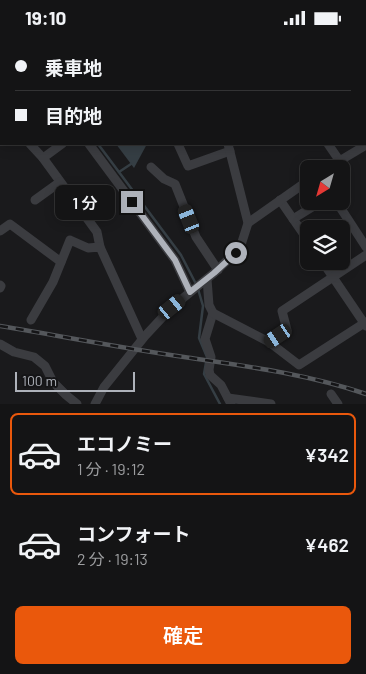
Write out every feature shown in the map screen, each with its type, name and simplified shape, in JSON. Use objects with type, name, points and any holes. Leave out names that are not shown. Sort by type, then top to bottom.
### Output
[{"type":"street","points":[[31,145],[97,232],[100,247],[142,339]]},
{"type":"street","points":[[42,158],[61,145]]},
{"type":"street","points":[[90,145],[175,260],[190,292]]},
{"type":"street","points":[[95,404],[104,387],[142,339],[172,307],[218,270],[236,253],[241,245],[248,223],[229,147],[188,166],[178,145]]},
{"type":"street","points":[[329,145],[339,160],[366,145]]},
{"type":"street","points":[[151,167],[164,179],[175,184],[196,237],[218,270]]},
{"type":"street","points":[[35,200],[60,182]]},
{"type":"street","points":[[248,223],[300,186]]},
{"type":"street","points":[[280,200],[300,229]]},
{"type":"street","points":[[293,219],[308,210]]},
{"type":"street","points":[[342,210],[366,247]]},
{"type":"street","points":[[0,231],[10,225],[61,262]]},
{"type":"street","points":[[31,320],[53,281],[70,240],[88,248],[100,247]]},
{"type":"street","points":[[269,342],[287,330],[282,311],[366,255]]},
{"type":"street","points":[[207,279],[209,305],[213,313],[269,342],[300,365],[365,324],[328,270]]},
{"type":"street","points":[[213,313],[205,339],[211,357],[210,375],[220,385],[229,401],[271,404]]},
{"type":"street","points":[[0,345],[34,357],[45,366],[53,381],[77,404]]},
{"type":"street","points":[[331,394],[338,404]]},
{"type":"shaded area","points":[[117,145],[146,145],[134,168]]},
{"type":"waterway","points":[[99,145],[181,255],[196,284]]},
{"type":"waterway","points":[[119,172],[131,164]]},
{"type":"waterway","points":[[198,289],[203,306],[199,338],[207,357],[204,374],[220,404]]},
{"type":"railway","points":[[0,326],[276,371],[322,381],[366,394]]},
{"type":"route","points":[[132,202],[175,260],[190,292],[236,253]]}]
